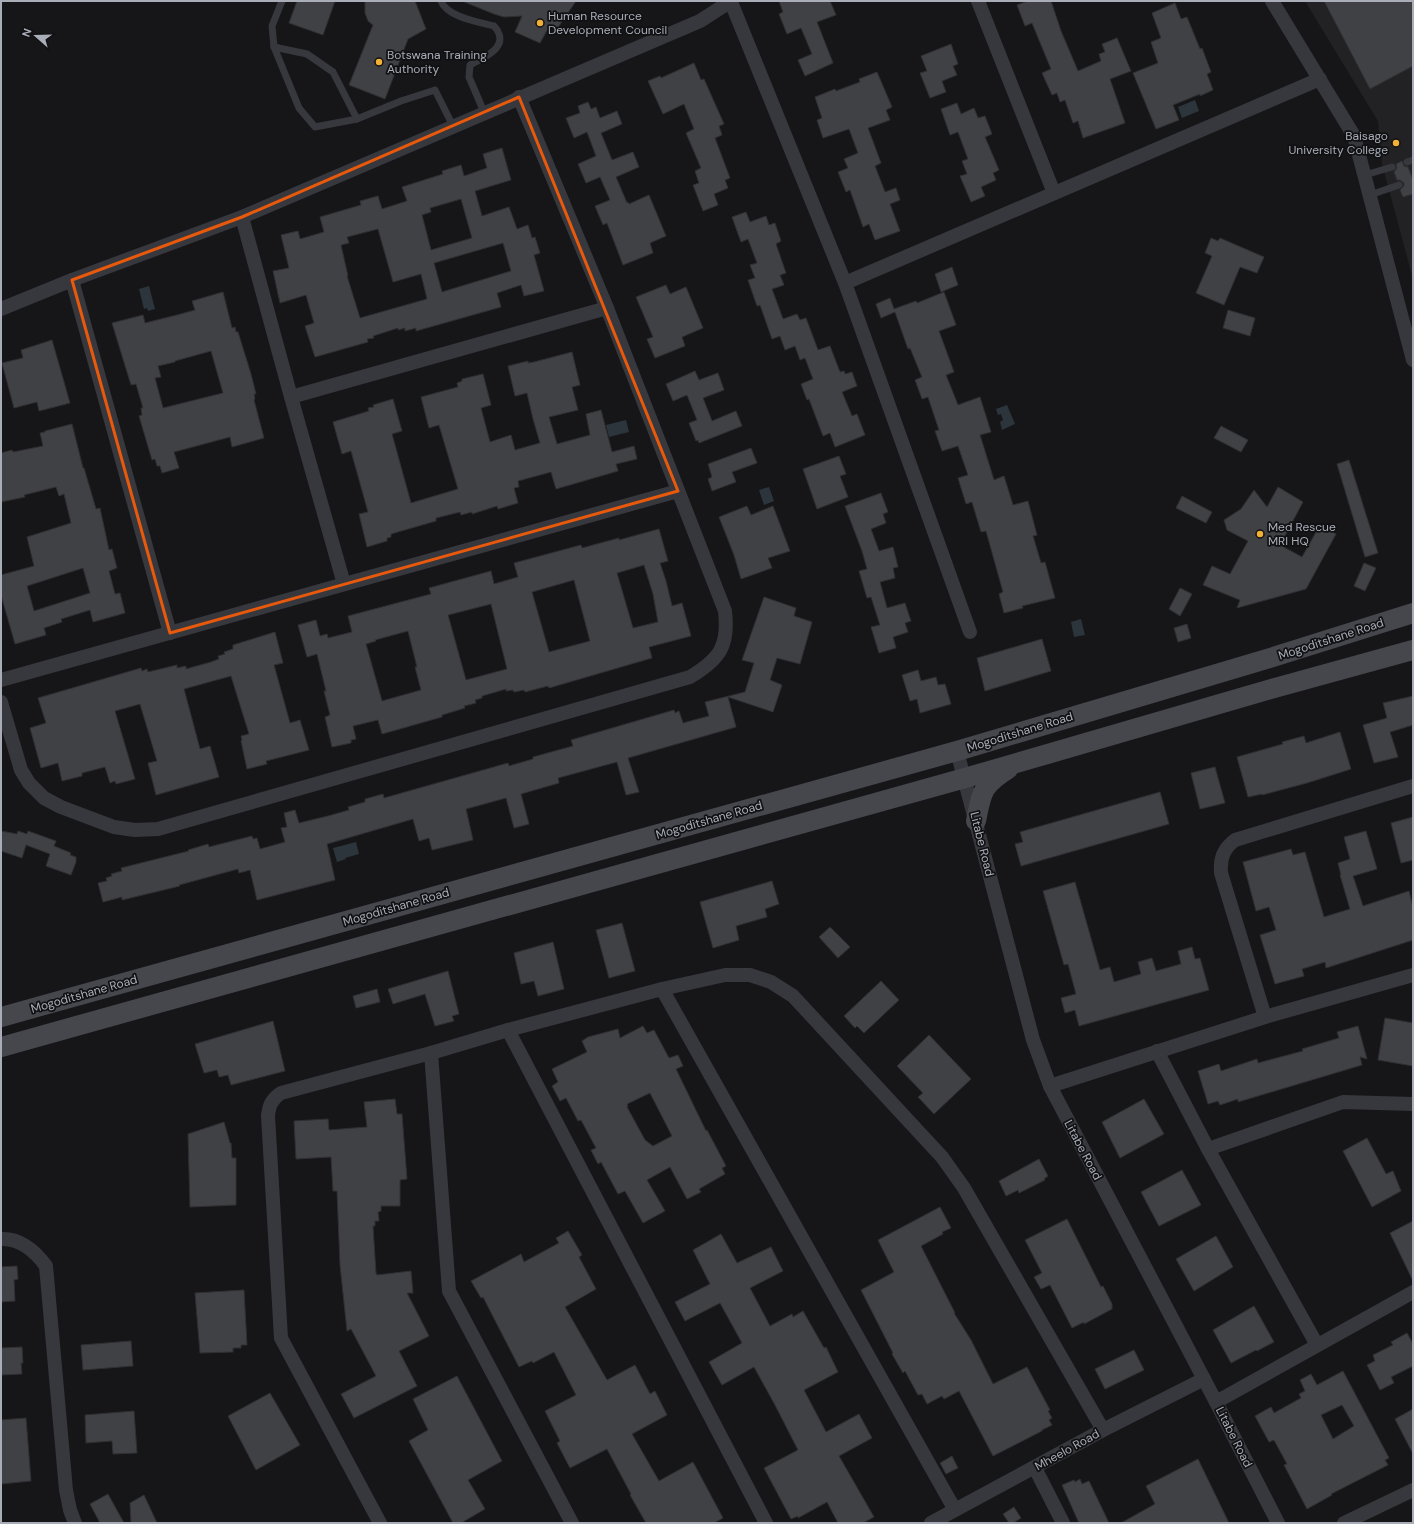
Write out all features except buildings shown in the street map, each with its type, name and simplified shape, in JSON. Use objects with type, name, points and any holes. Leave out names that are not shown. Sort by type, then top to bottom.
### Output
[{"type":"main road","name":"Mogoditshane Road","points":[[7,1013],[957,751],[1270,658],[1405,615]]},
{"type":"main road","points":[[1,1047],[965,778],[1271,689],[1413,650]]},
{"type":"main road","points":[[976,821],[984,790],[994,778],[1016,763]]},
{"type":"street","points":[[1,309],[72,280],[242,217],[519,97],[700,21],[731,1],[845,283],[970,632]]},
{"type":"street","points":[[978,1],[1054,193]]},
{"type":"street","points":[[1272,1],[1354,136],[1413,360]]},
{"type":"street","points":[[845,283],[1320,79]]},
{"type":"street","points":[[1,702],[21,770],[29,783],[44,798],[61,807],[114,827],[158,829],[690,677],[716,658],[724,644],[727,627],[725,611],[607,308],[519,97]]},
{"type":"street","points":[[242,217],[344,584]]},
{"type":"street","points":[[72,280],[170,633]]},
{"type":"street","points":[[291,397],[607,308]]},
{"type":"street","points":[[1,680],[678,491]]},
{"type":"street","points":[[1405,615],[1413,604]]},
{"type":"street","name":"Litabe Road","points":[[957,751],[1033,1040],[1050,1086],[1278,1523]]},
{"type":"street","points":[[1265,1017],[1221,873],[1220,863],[1223,853],[1228,845],[1235,840],[1413,786]]},
{"type":"street","points":[[380,1523],[281,1338],[269,1108],[276,1096],[281,1093],[431,1053],[508,1030],[662,989],[725,975],[750,975],[771,982],[793,996],[942,1157],[964,1188],[1103,1430]]},
{"type":"street","points":[[1050,1086],[1265,1017],[1413,975]]},
{"type":"street","points":[[662,989],[955,1510]]},
{"type":"street","points":[[508,1030],[766,1523]]},
{"type":"street","points":[[1157,1051],[1208,1149],[1317,1345]]},
{"type":"street","points":[[431,1053],[449,1291],[572,1523]]},
{"type":"street","points":[[1208,1149],[1343,1102],[1413,1104]]},
{"type":"street","points":[[1,1239],[15,1241],[28,1246],[38,1255],[46,1266],[66,1490],[70,1510],[75,1523]]},
{"type":"street","points":[[1216,1402],[1413,1292]]},
{"type":"street","name":"Mheelo Road","points":[[931,1523],[1103,1430],[1204,1379]]},
{"type":"street","points":[[1035,1468],[1063,1523]]},
{"type":"street","points":[[1344,1523],[1413,1490]]},
{"type":"lane","points":[[282,1],[272,26],[274,46],[299,108],[315,127],[357,119],[401,101],[435,90],[453,126]]},
{"type":"lane","points":[[441,1],[442,4],[454,15],[494,26],[500,35],[500,44],[494,51],[470,65],[468,77],[484,112]]},
{"type":"lane","points":[[274,46],[307,54],[333,72],[357,119]]},
{"type":"lane","points":[[1365,175],[1392,167]]},
{"type":"lane","points":[[1370,195],[1398,185]]},
{"type":"highlighted area","points":[[519,97],[678,491],[170,633],[72,280],[242,217]]},
{"type":"shaded area","name":"Baisago University College","points":[[1305,1],[1413,1],[1413,279],[1382,164],[1378,121]]},
{"type":"shaded area","points":[[1195,100],[1199,111],[1182,118],[1178,107]]},
{"type":"shaded area","points":[[149,286],[155,309],[148,311],[147,308],[144,309],[139,289]]},
{"type":"shaded area","points":[[1007,405],[1015,424],[1002,430],[1000,422],[1003,420],[1001,414],[998,415],[996,409]]},
{"type":"shaded area","points":[[626,420],[629,432],[609,437],[606,425]]},
{"type":"shaded area","points":[[769,487],[774,501],[764,505],[759,490]]},
{"type":"shaded area","points":[[1081,619],[1085,635],[1074,637],[1071,622]]},
{"type":"shaded area","points":[[356,842],[359,854],[337,862],[333,848]]},
{"type":"place","name":"Human Resource Development Council","points":[[540,23]]},
{"type":"place","name":"Botswana Training Authority","points":[[379,62]]},
{"type":"place","name":"Baisago University College","points":[[1396,143]]},
{"type":"place","name":"Med Rescue MRI HQ","points":[[1260,534]]}]
